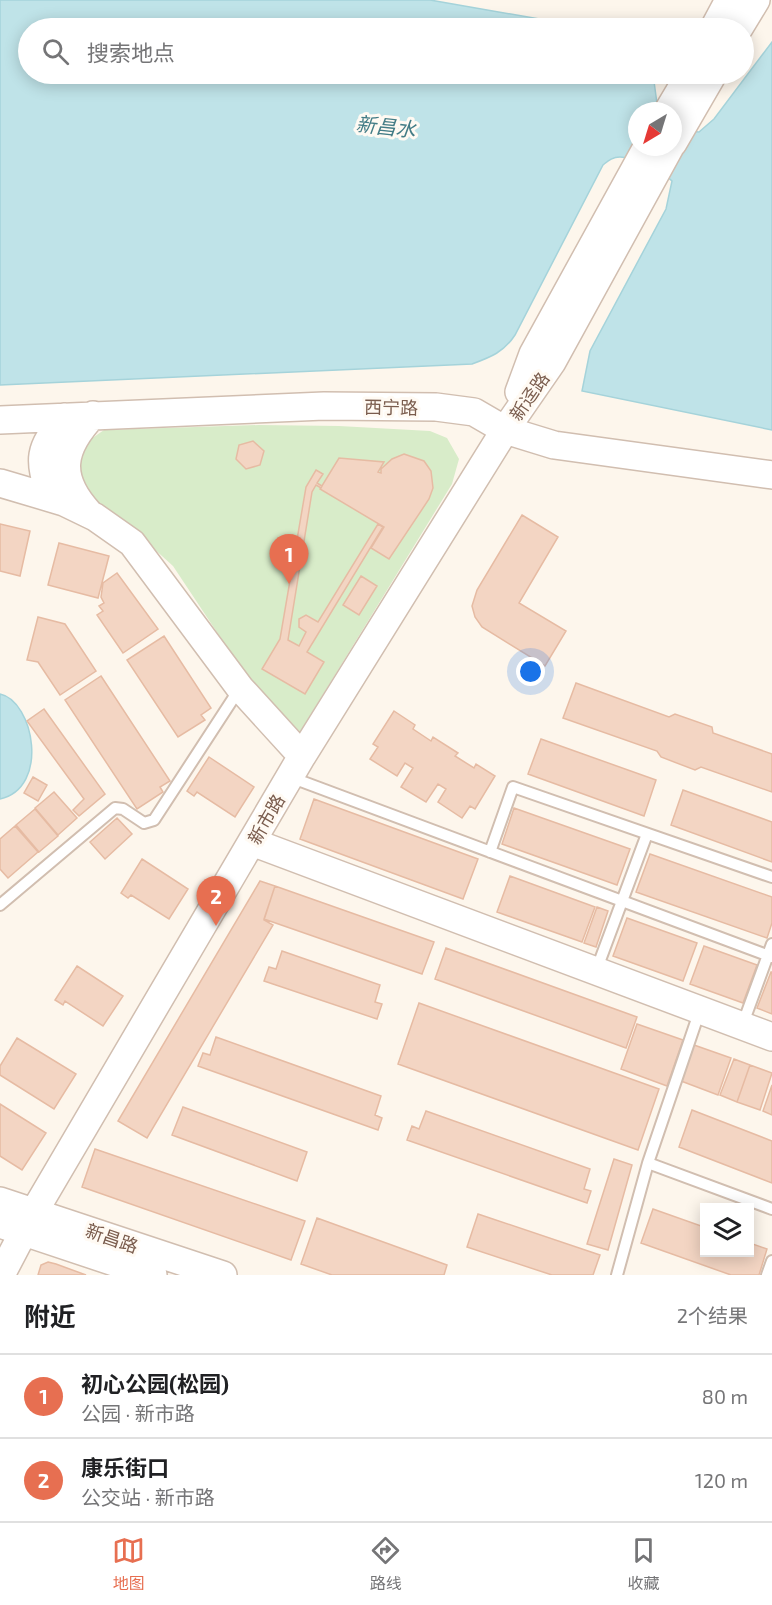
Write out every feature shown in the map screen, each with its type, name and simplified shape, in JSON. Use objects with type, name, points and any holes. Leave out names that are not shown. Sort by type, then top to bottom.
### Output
[{"type":"street","points":[[719,18],[729,0]]},
{"type":"street","points":[[745,18],[756,0]]},
{"type":"street","points":[[677,102],[695,84]]},
{"type":"street","points":[[682,120],[696,84]]},
{"type":"street","name":"新迳路","points":[[635,187],[644,156]]},
{"type":"street","name":"新迳路","points":[[505,430],[533,354],[635,187],[662,156]]},
{"type":"street","name":"西宁路","points":[[0,420],[324,406],[436,407],[474,412],[505,430],[554,445],[772,476]]},
{"type":"street","points":[[93,415],[69,450],[65,466],[72,492],[93,516]]},
{"type":"street","points":[[51,498],[42,469],[42,449],[65,417]]},
{"type":"street","name":"新市路","points":[[1,1275],[19,1222],[296,767],[505,430]]},
{"type":"street","points":[[0,483],[51,498],[93,516],[119,532],[145,559],[296,767]]},
{"type":"street","points":[[0,498],[51,510],[93,516]]},
{"type":"street","points":[[252,842],[772,1037]]},
{"type":"street","name":"新昌路","points":[[0,1201],[19,1222],[153,1275]]},
{"type":"street","name":"新昌路","points":[[19,1222],[223,1275]]},
{"type":"lane","points":[[0,905],[116,808],[119,807],[144,823],[154,819],[240,688]]},
{"type":"lane","points":[[296,767],[490,852],[770,956]]},
{"type":"lane","points":[[490,852],[513,787],[772,877]]},
{"type":"lane","points":[[597,971],[647,834]]},
{"type":"lane","points":[[742,1026],[770,956],[772,944]]},
{"type":"lane","points":[[616,1275],[648,1163],[700,1010]]},
{"type":"lane","points":[[648,1163],[772,1209]]},
{"type":"lane","points":[[767,1275],[772,1261]]},
{"type":"green space","points":[[259,425],[339,426],[430,431],[447,438],[459,459],[452,484],[300,732],[242,670],[173,566],[119,517],[92,500],[79,480],[81,446],[104,430]]},
{"type":"water","name":"新昌水","points":[[0,0],[430,0],[534,18],[18,18],[18,84],[654,84],[657,102],[628,102],[628,156],[682,156],[682,133],[699,132],[714,119],[740,84],[754,84],[754,66],[772,42],[772,430],[582,391],[590,351],[666,209],[672,181],[648,166],[620,157],[612,158],[603,165],[515,335],[496,353],[472,364],[0,385]]},
{"type":"water","points":[[0,694],[12,700],[21,712],[28,727],[32,745],[31,763],[26,779],[16,792],[0,799]]},
{"type":"building","points":[[253,441],[264,451],[260,465],[246,469],[236,459],[239,445]]},
{"type":"building","points":[[404,454],[424,461],[431,471],[433,488],[429,499],[389,559],[371,548],[384,527],[320,489],[339,458],[384,462],[378,472],[381,473],[381,469],[392,459]]},
{"type":"building","points":[[316,470],[323,474],[317,483],[322,486],[321,488],[316,485],[312,492],[288,640],[299,646],[306,632],[299,627],[299,619],[306,615],[318,622],[378,524],[383,527],[307,652],[324,662],[305,694],[262,669],[280,639],[306,487]]},
{"type":"building","points":[[522,515],[558,537],[519,603],[566,631],[545,666],[482,627],[475,617],[472,606],[477,590]]},
{"type":"building","points":[[0,524],[30,531],[20,576],[0,571]]},
{"type":"building","points":[[59,543],[109,556],[98,598],[48,585]]},
{"type":"building","points":[[117,573],[158,629],[123,653],[97,615],[103,611],[99,606],[104,603],[101,597],[103,583]]},
{"type":"building","points":[[361,576],[377,586],[359,615],[343,605]]},
{"type":"building","points":[[38,617],[65,624],[96,671],[60,695],[38,662],[27,660]]},
{"type":"building","points":[[164,636],[211,708],[201,715],[205,720],[178,737],[127,660]]},
{"type":"building","points":[[101,676],[170,781],[160,787],[163,792],[137,809],[65,700]]},
{"type":"building","points":[[576,683],[669,717],[675,714],[712,727],[713,733],[772,754],[772,792],[701,767],[695,770],[661,757],[657,751],[563,718]]},
{"type":"building","points":[[44,709],[105,794],[79,816],[73,810],[84,799],[27,721]]},
{"type":"building","points":[[394,711],[415,725],[413,729],[431,741],[433,737],[458,753],[455,756],[474,768],[476,764],[495,776],[475,809],[470,806],[462,818],[438,802],[446,789],[438,784],[426,802],[401,787],[413,768],[405,763],[397,776],[370,759],[378,747],[373,744]]},
{"type":"building","points":[[541,739],[656,780],[644,816],[528,774]]},
{"type":"building","points":[[209,757],[254,787],[235,817],[197,792],[194,796],[187,791]]},
{"type":"building","points":[[33,777],[47,785],[38,801],[24,793]]},
{"type":"building","points":[[683,790],[772,822],[772,862],[671,825]]},
{"type":"building","points":[[54,792],[77,818],[58,835],[35,808]]},
{"type":"building","points":[[314,799],[478,859],[463,899],[300,839]]},
{"type":"building","points":[[514,808],[630,849],[617,885],[502,844]]},
{"type":"building","points":[[35,809],[58,836],[39,852],[16,825]]},
{"type":"building","points":[[117,818],[132,834],[105,859],[90,842]]},
{"type":"building","points":[[15,826],[38,852],[8,878],[0,869],[0,839]]},
{"type":"building","points":[[650,854],[772,897],[772,923],[767,938],[636,892]]},
{"type":"building","points":[[142,859],[188,889],[169,919],[131,895],[128,898],[121,893]]},
{"type":"building","points":[[510,876],[595,907],[582,942],[497,912]]},
{"type":"building","points":[[260,881],[275,886],[264,920],[273,925],[147,1138],[118,1121]]},
{"type":"building","points":[[275,886],[434,942],[422,974],[264,919]]},
{"type":"building","points":[[597,907],[608,911],[596,947],[584,943]]},
{"type":"building","points":[[627,918],[697,943],[683,981],[613,956]]},
{"type":"building","points":[[704,946],[757,965],[743,1003],[690,984]]},
{"type":"building","points":[[446,948],[637,1017],[626,1048],[435,979]]},
{"type":"building","points":[[282,951],[380,985],[375,1002],[382,1004],[377,1019],[264,981],[269,967],[276,969]]},
{"type":"building","points":[[77,966],[123,996],[103,1026],[65,1001],[63,1005],[55,1000]]},
{"type":"building","points":[[772,972],[772,1014],[757,1008]]},
{"type":"building","points":[[419,1003],[659,1089],[638,1150],[398,1064]]},
{"type":"building","points":[[637,1024],[683,1040],[667,1086],[621,1069]]},
{"type":"building","points":[[216,1037],[381,1096],[375,1115],[382,1118],[378,1130],[198,1066],[203,1053],[210,1055]]},
{"type":"building","points":[[17,1038],[76,1074],[54,1109],[0,1075],[0,1066]]},
{"type":"building","points":[[694,1045],[731,1058],[718,1095],[681,1081]]},
{"type":"building","points":[[734,1059],[750,1065],[737,1102],[720,1095]]},
{"type":"building","points":[[750,1065],[772,1073],[760,1110],[737,1102]]},
{"type":"building","points":[[772,1085],[772,1115],[763,1111]]},
{"type":"building","points":[[0,1104],[46,1133],[22,1170],[0,1156]]},
{"type":"building","points":[[183,1107],[307,1152],[297,1181],[172,1135]]},
{"type":"building","points":[[692,1110],[772,1141],[772,1183],[679,1147]]},
{"type":"building","points":[[426,1111],[590,1169],[584,1189],[591,1191],[587,1203],[407,1140],[412,1126],[419,1129]]},
{"type":"building","points":[[95,1149],[305,1221],[291,1260],[82,1187]]},
{"type":"building","points":[[614,1159],[632,1165],[608,1250],[587,1244]]},
{"type":"building","points":[[653,1209],[700,1226],[700,1257],[754,1257],[754,1244],[767,1249],[759,1275],[731,1275],[641,1243]]},
{"type":"building","points":[[478,1214],[600,1255],[593,1275],[552,1275],[467,1247]]},
{"type":"building","points":[[317,1218],[447,1265],[444,1275],[332,1275],[301,1264]]},
{"type":"building","points":[[48,1262],[86,1275],[38,1275],[41,1265]]},
{"type":"place","name":"初心公园(松园)","points":[[289,584]]},
{"type":"place","name":"康乐街口","points":[[216,926]]}]
